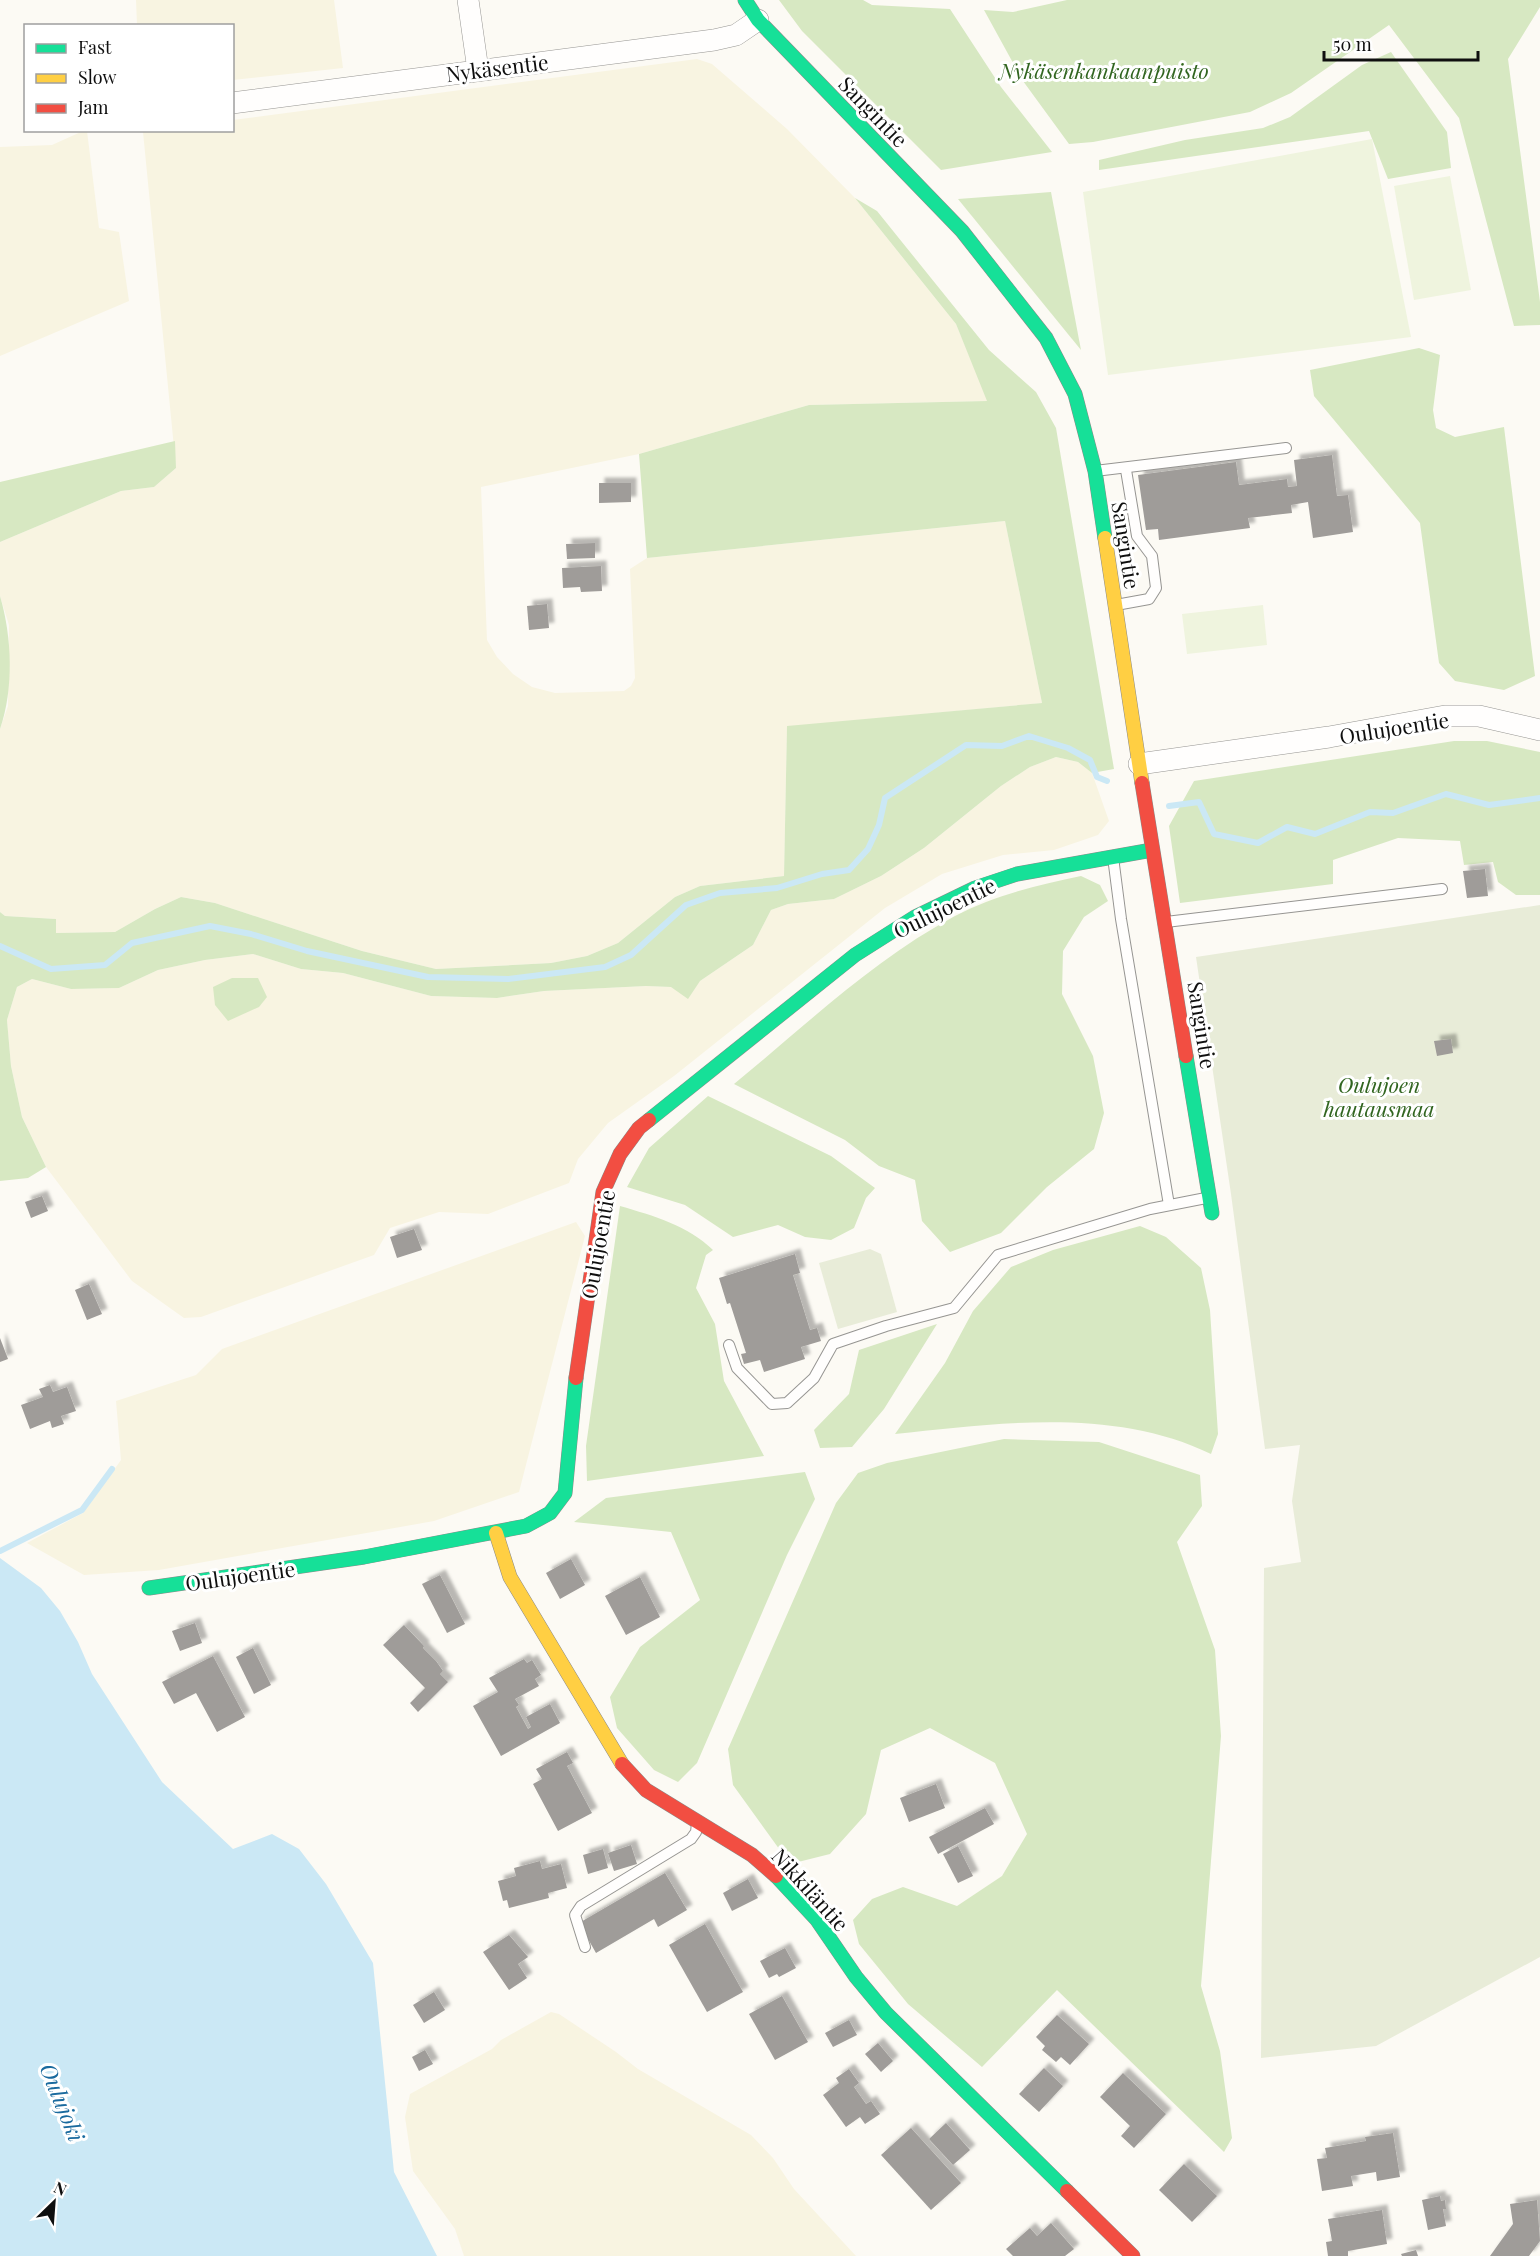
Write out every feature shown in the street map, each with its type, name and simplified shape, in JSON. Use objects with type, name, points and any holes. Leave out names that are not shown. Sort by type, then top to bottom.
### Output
[{"type":"street","points":[[468,0],[478,70]]},
{"type":"street","name":"Sangintie","points":[[745,0],[758,20],[962,231],[1046,338],[1075,394],[1095,471],[1152,850],[1166,922],[1212,1213]]},
{"type":"street","name":"Nykäsentie","points":[[234,103],[714,40],[736,35],[758,20]]},
{"type":"street","name":"Oulujoentie","points":[[1139,764],[1329,737],[1445,716],[1479,716],[1540,730]]},
{"type":"street","name":"Oulujoentie","points":[[149,1588],[364,1557],[496,1533],[526,1526],[550,1513],[565,1493],[572,1409],[603,1192],[620,1154],[639,1128],[855,955],[915,917],[975,888],[1017,874],[1152,850]]},
{"type":"street","name":"Nikkiläntie","points":[[496,1533],[510,1577],[618,1760],[646,1790],[752,1855],[784,1883],[817,1920],[856,1977],[886,2013],[1133,2256]]},
{"type":"lane","points":[[1095,471],[1126,470],[1286,448]]},
{"type":"lane","points":[[1115,605],[1149,599],[1156,588],[1152,556],[1137,536],[1126,470]]},
{"type":"lane","points":[[1113,857],[1121,920],[1169,1204]]},
{"type":"lane","points":[[1166,922],[1442,889]]},
{"type":"lane","points":[[729,1345],[737,1368],[752,1380],[762,1395],[772,1404],[787,1403],[814,1378],[833,1344],[886,1326],[954,1308],[998,1255],[1169,1204],[1210,1197]]},
{"type":"lane","points":[[585,1947],[575,1915],[581,1906],[691,1839],[696,1832],[697,1823]]},
{"type":"shaded area","points":[[136,0],[334,0],[343,68],[234,80],[234,24],[137,24]]},
{"type":"shaded area","points":[[697,59],[712,64],[787,129],[855,198],[956,324],[988,401],[809,405],[639,454],[481,487],[487,640],[497,657],[513,674],[532,687],[555,693],[624,691],[631,686],[635,678],[630,569],[647,558],[1005,521],[1042,703],[787,727],[784,876],[700,886],[675,897],[618,943],[587,956],[551,963],[436,969],[362,951],[215,903],[181,897],[115,932],[56,933],[56,919],[5,916],[0,912],[0,729],[8,706],[9,625],[0,596],[0,542],[121,491],[154,487],[176,468],[143,132],[234,132],[234,120]]},
{"type":"shaded area","points":[[81,132],[87,132],[99,228],[119,232],[129,301],[0,356],[0,147],[52,145]]},
{"type":"shaded area","points":[[1056,757],[1078,762],[1092,773],[1109,821],[1098,835],[1054,850],[1003,855],[942,874],[885,908],[674,1076],[608,1123],[578,1159],[569,1183],[488,1214],[439,1212],[390,1228],[374,1255],[201,1317],[184,1318],[132,1281],[46,1167],[22,1117],[11,1066],[7,1020],[17,987],[32,979],[71,989],[119,988],[158,970],[205,960],[253,954],[301,969],[343,973],[431,996],[497,998],[544,991],[671,987],[700,981],[753,945],[771,910],[788,904],[834,899],[881,876],[924,848],[1001,786],[1030,767]]},
{"type":"shaded area","points":[[576,1222],[585,1236],[519,1492],[434,1521],[159,1570],[84,1575],[27,1543],[83,1513],[121,1460],[116,1401],[196,1375],[222,1349]]},
{"type":"shaded area","points":[[551,2012],[559,2014],[638,2069],[751,2135],[773,2158],[794,2189],[856,2256],[464,2256],[455,2229],[413,2171],[405,2117],[410,2094],[492,2049],[501,2040]]},
{"type":"green space","points":[[779,0],[863,0],[872,5],[950,9],[1001,87],[1052,152],[941,170],[802,31]]},
{"type":"green space","name":"Nykäsenkankaanpuisto","points":[[1067,0],[1540,0],[1540,7],[1508,59],[1540,302],[1540,325],[1514,326],[1459,118],[1389,25],[1291,93],[1250,112],[1093,142],[1069,144],[1023,81],[984,10],[1013,12]]},
{"type":"green space","points":[[1391,52],[1447,132],[1451,168],[1388,179],[1369,131],[1099,170],[1099,160],[1185,140],[1263,128],[1290,117],[1362,65]]},
{"type":"green space","points":[[1372,139],[1411,337],[1108,375],[1083,192]]},
{"type":"green space","points":[[1450,176],[1471,290],[1414,300],[1394,186]]},
{"type":"green space","points":[[1051,192],[1081,350],[958,199]]},
{"type":"green space","points":[[855,198],[877,211],[989,350],[1036,392],[1056,428],[1114,769],[1092,773],[1078,762],[1056,757],[1030,767],[1001,786],[924,848],[881,876],[834,899],[788,904],[771,910],[753,945],[700,981],[688,999],[671,987],[646,986],[544,991],[497,998],[431,996],[343,973],[301,969],[253,954],[205,960],[158,970],[119,988],[71,989],[32,979],[17,987],[7,1020],[11,1066],[22,1117],[46,1167],[28,1178],[0,1181],[0,912],[5,916],[56,919],[56,933],[115,932],[181,897],[215,903],[362,951],[436,969],[551,963],[587,956],[618,943],[675,897],[700,886],[784,876],[787,726],[1042,703],[1005,521],[647,558],[639,454],[809,405],[987,401],[956,324]]},
{"type":"green space","points":[[1419,348],[1440,355],[1433,410],[1436,428],[1455,437],[1504,427],[1535,676],[1504,690],[1455,681],[1439,663],[1420,523],[1314,396],[1310,370]]},
{"type":"green space","points":[[175,441],[176,468],[154,487],[121,491],[0,542],[0,482]]},
{"type":"green space","points":[[0,596],[7,628],[10,662],[8,697],[0,729]]},
{"type":"green space","points":[[1263,605],[1267,645],[1187,654],[1182,614]]},
{"type":"green space","points":[[1454,741],[1487,741],[1540,752],[1540,895],[1516,895],[1498,882],[1493,862],[1464,865],[1460,841],[1398,838],[1333,860],[1333,884],[1180,903],[1169,826],[1194,781]]},
{"type":"green space","points":[[1081,876],[1100,885],[1108,901],[1084,917],[1063,951],[1062,994],[1093,1056],[1104,1113],[1094,1149],[1047,1187],[1001,1233],[950,1252],[922,1221],[915,1180],[879,1166],[845,1140],[734,1084],[841,994],[925,933],[955,916],[1001,896]]},
{"type":"green space","name":"Oulujoen hautausmaa","points":[[1540,905],[1540,1957],[1376,2046],[1261,2058],[1264,1568],[1301,1562],[1292,1501],[1300,1445],[1265,1449],[1196,957]]},
{"type":"green space","points":[[232,978],[258,978],[267,997],[259,1007],[228,1021],[215,1005],[213,987]]},
{"type":"green space","points":[[708,1096],[831,1156],[875,1188],[866,1198],[854,1228],[831,1240],[805,1237],[778,1225],[733,1237],[685,1205],[627,1187],[649,1148]]},
{"type":"green space","points":[[620,1206],[681,1228],[713,1250],[706,1255],[696,1288],[715,1324],[724,1381],[764,1456],[587,1481],[586,1446]]},
{"type":"green space","points":[[1140,1226],[1166,1237],[1201,1268],[1210,1310],[1218,1434],[1211,1454],[1174,1439],[1096,1424],[1015,1423],[895,1434],[945,1363],[973,1311],[1011,1267],[1053,1250]]},
{"type":"green space","points":[[870,1249],[881,1254],[897,1312],[838,1329],[819,1263]]},
{"type":"green space","points":[[937,1324],[884,1409],[852,1447],[820,1448],[814,1430],[849,1394],[859,1350]]},
{"type":"green space","points":[[1004,1439],[1099,1442],[1200,1475],[1202,1506],[1177,1542],[1215,1650],[1221,1736],[1201,1986],[1220,2051],[1232,2138],[1224,2152],[1057,1990],[982,2067],[908,2004],[859,1944],[853,1920],[872,1899],[903,1887],[957,1906],[1002,1876],[1027,1834],[995,1763],[930,1728],[881,1750],[866,1814],[830,1854],[790,1864],[733,1785],[728,1749],[836,1503],[858,1473],[887,1463]]},
{"type":"green space","points":[[805,1472],[815,1499],[787,1555],[697,1763],[678,1782],[654,1770],[617,1728],[610,1697],[640,1647],[700,1600],[671,1532],[574,1522],[606,1498]]},
{"type":"water","name":"Oulujoki","points":[[0,1558],[41,1588],[60,1611],[78,1642],[92,1674],[162,1782],[233,1849],[272,1834],[299,1849],[326,1884],[373,1963],[394,2172],[437,2256],[0,2256]]},
{"type":"building","points":[[1332,455],[1337,496],[1348,495],[1353,532],[1313,538],[1308,502],[1291,505],[1292,513],[1248,518],[1250,528],[1159,540],[1158,529],[1146,530],[1138,475],[1236,462],[1239,485],[1287,479],[1288,487],[1297,486],[1294,460]]},
{"type":"building","points":[[599,483],[631,483],[631,502],[599,503]]},
{"type":"building","points":[[595,543],[595,558],[567,559],[566,544]]},
{"type":"building","points":[[601,566],[602,591],[581,592],[580,587],[563,588],[562,568]]},
{"type":"building","points":[[547,604],[549,628],[529,630],[527,606]]},
{"type":"building","points":[[1485,869],[1488,896],[1467,898],[1463,871]]},
{"type":"building","points":[[1451,1039],[1453,1053],[1437,1056],[1434,1041]]},
{"type":"building","points":[[42,1196],[48,1211],[31,1218],[25,1202]]},
{"type":"building","points":[[414,1229],[422,1250],[397,1258],[390,1237]]},
{"type":"building","points":[[795,1254],[800,1273],[793,1275],[810,1330],[817,1328],[821,1341],[801,1347],[805,1359],[764,1372],[760,1360],[744,1364],[741,1354],[746,1353],[730,1303],[727,1304],[719,1278]]},
{"type":"building","points":[[89,1284],[102,1314],[87,1320],[75,1290]]},
{"type":"building","points":[[0,1338],[8,1359],[0,1362]]},
{"type":"building","points":[[50,1385],[53,1392],[67,1387],[76,1411],[61,1416],[64,1424],[52,1428],[50,1421],[30,1429],[21,1405],[43,1397],[39,1389]]},
{"type":"building","points":[[571,1559],[585,1585],[560,1599],[546,1573]]},
{"type":"building","points":[[440,1575],[465,1624],[447,1633],[422,1584]]},
{"type":"building","points":[[640,1577],[660,1617],[626,1635],[605,1596]]},
{"type":"building","points":[[195,1623],[202,1643],[180,1651],[172,1631]]},
{"type":"building","points":[[404,1625],[436,1661],[443,1671],[440,1674],[448,1682],[418,1712],[410,1703],[425,1688],[383,1645]]},
{"type":"building","points":[[253,1648],[271,1685],[254,1694],[236,1657]]},
{"type":"building","points":[[213,1656],[245,1717],[217,1732],[196,1693],[174,1704],[162,1682]]},
{"type":"building","points":[[524,1659],[527,1663],[532,1660],[541,1675],[535,1679],[539,1686],[515,1699],[519,1705],[516,1707],[528,1729],[531,1727],[526,1717],[550,1704],[560,1723],[501,1756],[473,1706],[498,1692],[489,1678]]},
{"type":"building","points":[[567,1752],[573,1763],[567,1766],[592,1813],[558,1831],[533,1784],[542,1779],[536,1769]]},
{"type":"building","points":[[936,1784],[945,1808],[909,1822],[900,1798]]},
{"type":"building","points":[[985,1808],[994,1824],[938,1854],[929,1837]]},
{"type":"building","points":[[631,1845],[637,1864],[614,1871],[608,1853]]},
{"type":"building","points":[[958,1846],[973,1876],[958,1883],[943,1854]]},
{"type":"building","points":[[603,1849],[608,1868],[588,1874],[583,1855]]},
{"type":"building","points":[[540,1861],[542,1869],[561,1864],[567,1888],[548,1893],[549,1898],[509,1908],[507,1900],[503,1901],[498,1881],[516,1876],[514,1868]]},
{"type":"building","points":[[665,1873],[687,1910],[658,1927],[654,1919],[596,1953],[579,1923]]},
{"type":"building","points":[[748,1879],[758,1898],[732,1911],[723,1893]]},
{"type":"building","points":[[705,1924],[743,1992],[707,2012],[669,1945]]},
{"type":"building","points":[[509,1935],[528,1957],[518,1964],[527,1978],[509,1990],[483,1952]]},
{"type":"building","points":[[785,1948],[796,1968],[779,1977],[777,1974],[769,1978],[760,1961]]},
{"type":"building","points":[[434,1992],[445,2010],[424,2023],[413,2005]]},
{"type":"building","points":[[782,1996],[808,2042],[775,2060],[749,2014]]},
{"type":"building","points":[[1057,2015],[1089,2044],[1070,2065],[1061,2057],[1056,2062],[1042,2050],[1045,2046],[1036,2037]]},
{"type":"building","points":[[849,2020],[857,2035],[833,2047],[825,2033]]},
{"type":"building","points":[[878,2043],[893,2061],[881,2072],[865,2054]]},
{"type":"building","points":[[425,2050],[433,2064],[419,2071],[412,2057]]},
{"type":"building","points":[[1044,2068],[1063,2086],[1039,2112],[1019,2094]]},
{"type":"building","points":[[849,2069],[859,2083],[854,2087],[866,2104],[871,2101],[880,2114],[865,2124],[860,2117],[846,2127],[823,2095],[839,2083],[836,2078]]},
{"type":"building","points":[[1123,2073],[1166,2114],[1134,2148],[1121,2136],[1130,2126],[1100,2097]]},
{"type":"building","points":[[946,2123],[970,2150],[953,2165],[929,2139]]},
{"type":"building","points":[[911,2128],[961,2183],[931,2210],[881,2155]]},
{"type":"building","points":[[1393,2133],[1400,2177],[1377,2181],[1376,2172],[1351,2176],[1353,2186],[1322,2191],[1317,2159],[1327,2158],[1325,2148],[1366,2141],[1365,2137]]},
{"type":"building","points":[[1184,2164],[1217,2196],[1192,2222],[1159,2190]]},
{"type":"building","points":[[1440,2196],[1441,2201],[1445,2200],[1446,2209],[1443,2209],[1446,2226],[1428,2230],[1422,2200]]},
{"type":"building","points":[[1537,2200],[1540,2241],[1529,2256],[1490,2256],[1513,2224],[1510,2204]]},
{"type":"building","points":[[1382,2210],[1387,2244],[1348,2251],[1348,2256],[1328,2256],[1326,2242],[1332,2241],[1328,2219]]},
{"type":"building","points":[[1051,2223],[1074,2249],[1065,2256],[1013,2256],[1006,2249],[1030,2228],[1037,2236]]},
{"type":"building","points":[[1416,2250],[1418,2256],[1402,2256],[1401,2254]]},
{"type":"waterway","points":[[0,946],[51,969],[105,965],[132,943],[210,926],[251,934],[307,951],[428,977],[508,979],[605,967],[631,955],[686,905],[720,893],[777,888],[822,874],[849,870],[868,849],[879,825],[885,798],[966,745],[1002,746],[1029,736],[1068,748],[1090,760],[1097,777],[1107,781]]},
{"type":"waterway","points":[[1169,806],[1199,802],[1214,834],[1258,843],[1287,827],[1315,834],[1370,812],[1393,813],[1446,794],[1489,805],[1540,798]]},
{"type":"waterway","points":[[0,1551],[82,1510],[112,1469]]},
{"type":"traffic: fast","points":[[745,0],[758,20],[962,231],[1046,338],[1075,394],[1095,471],[1105,538]]},
{"type":"traffic: fast","points":[[649,1120],[855,955],[915,917],[975,888],[1017,874],[1152,850]]},
{"type":"traffic: fast","points":[[1186,1056],[1212,1213]]},
{"type":"traffic: fast","points":[[149,1588],[364,1557],[526,1526],[550,1513],[565,1493],[576,1378]]},
{"type":"traffic: fast","points":[[776,1876],[817,1920],[856,1977],[886,2013],[1067,2191]]},
{"type":"traffic: slow","points":[[1105,538],[1142,783]]},
{"type":"traffic: slow","points":[[496,1533],[510,1577],[622,1764]]},
{"type":"traffic: jam","points":[[1142,783],[1186,1056]]},
{"type":"traffic: jam","points":[[576,1378],[603,1192],[620,1154],[639,1128],[649,1120]]},
{"type":"traffic: jam","points":[[622,1764],[646,1790],[752,1855],[776,1876]]},
{"type":"traffic: jam","points":[[1067,2191],[1133,2256]]}]
